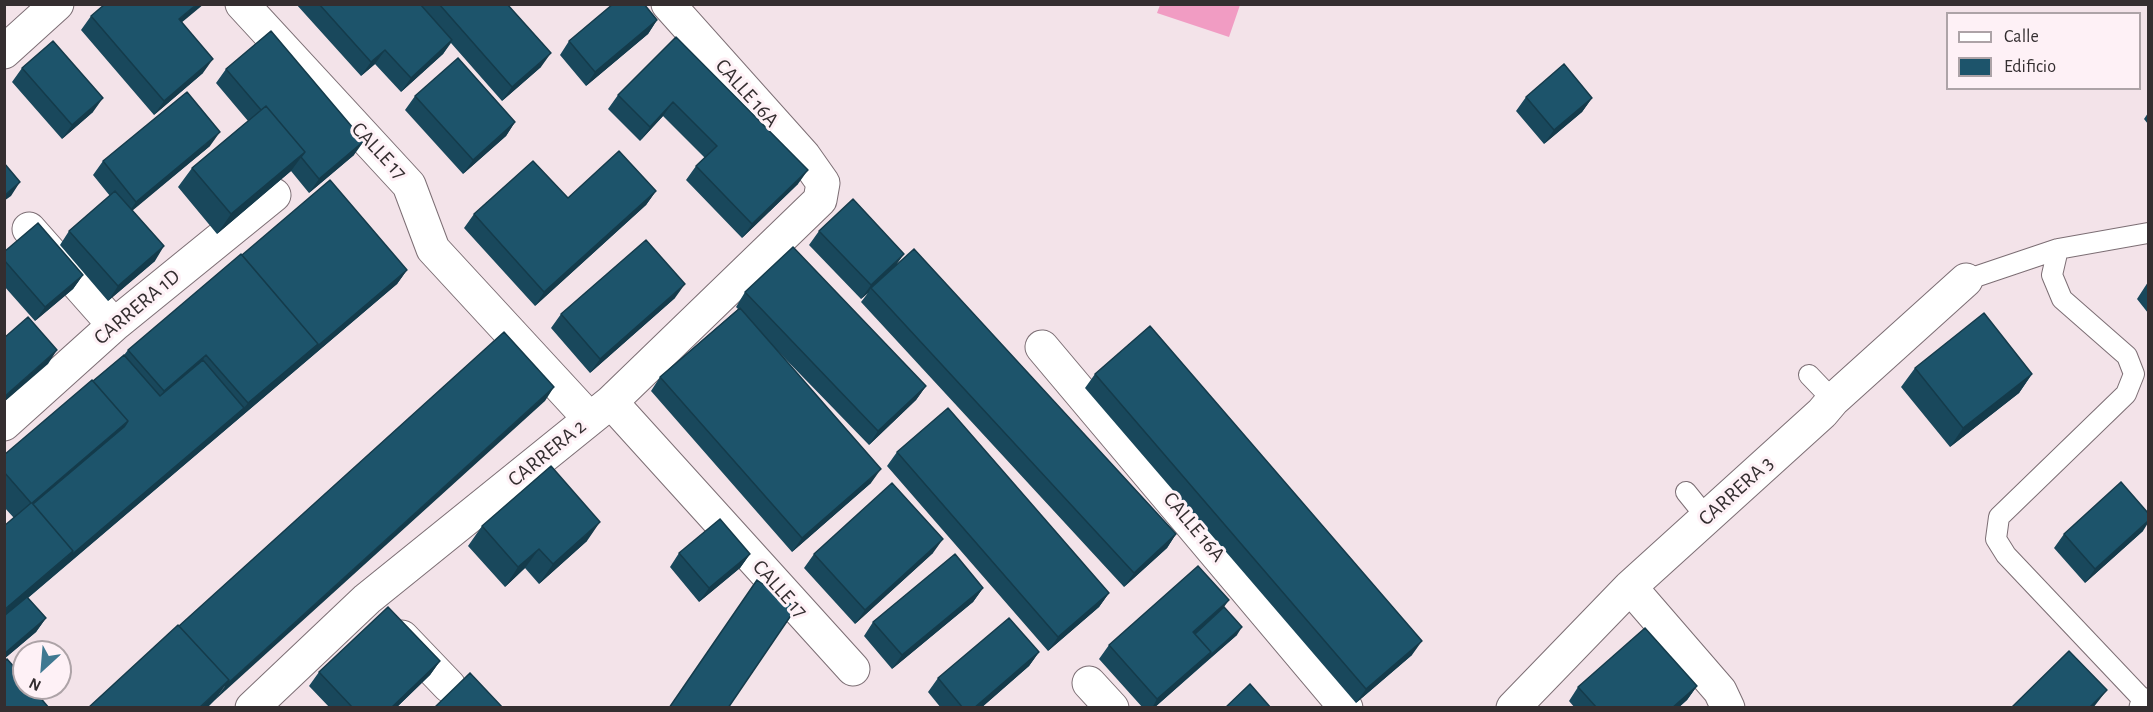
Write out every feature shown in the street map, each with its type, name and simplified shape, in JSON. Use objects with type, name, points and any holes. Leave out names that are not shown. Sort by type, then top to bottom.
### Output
[{"type":"street","points":[[4,52],[57,4]]},
{"type":"street","name":"CALLE 17","points":[[242,4],[409,185],[432,249],[600,410],[853,669]]},
{"type":"street","name":"CALLE 16A","points":[[668,4],[804,156],[823,183]]},
{"type":"street","name":"CARRERA 2","points":[[252,708],[367,599],[600,410],[820,200],[823,183]]},
{"type":"street","name":"CARRERA 1D","points":[[4,424],[114,325],[274,195]]},
{"type":"street","points":[[29,229],[114,325]]},
{"type":"street","name":"CARRERA 3","points":[[1513,708],[1630,587],[1828,413],[1966,280]]},
{"type":"street","name":"CALLE 16A","points":[[1042,346],[1346,708]]},
{"type":"street","points":[[1630,587],[1720,691],[1728,708]]},
{"type":"street","points":[[367,599],[449,686]]},
{"type":"street","points":[[1089,683],[1112,708]]},
{"type":"lane","points":[[1966,280],[2058,249],[2148,233]]},
{"type":"lane","points":[[2058,249],[2052,275],[2062,299],[2127,356],[2134,374],[2126,394],[1999,517],[1996,539],[2006,555],[2148,706]]},
{"type":"lane","points":[[1809,375],[1828,413]]},
{"type":"lane","points":[[1686,492],[1707,518]]},
{"type":"shaded area","points":[[1160,4],[1240,5],[1229,37],[1157,13]]},
{"type":"building","points":[[105,4],[197,4],[179,19],[213,59],[164,101],[91,16]]},
{"type":"building","points":[[319,4],[420,4],[452,40],[411,78],[385,50],[371,62]]},
{"type":"building","points":[[439,4],[507,4],[551,53],[512,87]]},
{"type":"building","points":[[613,4],[644,4],[657,20],[595,72],[569,41]]},
{"type":"building","points":[[271,31],[364,141],[319,179],[301,157],[305,152],[266,106],[261,110],[226,69]]},
{"type":"building","points":[[676,37],[808,170],[752,224],[696,166],[717,146],[673,102],[650,127],[618,95]]},
{"type":"building","points":[[53,41],[103,98],[72,125],[22,68]]},
{"type":"building","points":[[458,58],[515,122],[473,160],[415,96]]},
{"type":"building","points":[[1564,64],[1592,98],[1554,130],[1526,97]]},
{"type":"building","points":[[187,92],[220,132],[136,202],[103,161]]},
{"type":"building","points":[[266,106],[305,152],[231,214],[192,168]]},
{"type":"building","points":[[619,151],[656,191],[544,292],[474,214],[533,161],[568,198]]},
{"type":"building","points":[[4,163],[20,182],[4,196]]},
{"type":"building","points":[[330,180],[407,270],[314,349],[318,344],[242,255]]},
{"type":"building","points":[[115,191],[164,246],[118,286],[69,231]]},
{"type":"building","points":[[853,199],[904,254],[871,285],[819,231]]},
{"type":"building","points":[[38,223],[83,275],[45,307],[4,260],[4,252]]},
{"type":"building","points":[[646,240],[685,284],[600,359],[561,314]]},
{"type":"building","points":[[793,247],[926,386],[878,431],[745,292]]},
{"type":"building","points":[[914,249],[1176,534],[1134,573],[871,288]]},
{"type":"building","points":[[241,254],[318,344],[248,403],[206,355],[164,391],[128,350]]},
{"type":"building","points":[[740,308],[881,469],[802,538],[660,377]]},
{"type":"building","points":[[1984,313],[2032,374],[1963,428],[1915,368]]},
{"type":"building","points":[[28,317],[57,350],[4,397],[4,338]]},
{"type":"building","points":[[1150,326],[1422,641],[1366,689],[1095,374]]},
{"type":"building","points":[[504,332],[554,387],[225,686],[229,680],[179,626]]},
{"type":"building","points":[[124,355],[160,396],[203,360],[244,408],[69,557],[73,551],[33,504],[124,427],[128,421],[93,381]]},
{"type":"building","points":[[92,380],[128,421],[32,503],[73,551],[4,610],[4,526],[31,503],[4,472],[4,455]]},
{"type":"building","points":[[948,408],[1109,593],[1058,637],[897,452]]},
{"type":"building","points":[[551,466],[600,522],[553,564],[539,549],[518,567],[482,526]]},
{"type":"building","points":[[2121,482],[2148,513],[2148,521],[2095,569],[2064,534]]},
{"type":"building","points":[[892,483],[943,539],[865,610],[814,554]]},
{"type":"building","points":[[720,519],[750,554],[709,588],[679,553]]},
{"type":"building","points":[[955,554],[983,588],[902,655],[873,622]]},
{"type":"building","points":[[1198,566],[1229,600],[1193,632],[1211,652],[1157,699],[1109,645]]},
{"type":"building","points":[[757,580],[796,608],[728,708],[669,708]]},
{"type":"building","points":[[27,597],[46,618],[20,640],[12,640],[12,647],[4,654],[4,616]]},
{"type":"building","points":[[388,607],[440,661],[391,708],[353,708],[319,672]]},
{"type":"building","points":[[1224,607],[1242,627],[1206,659],[1211,652],[1195,634]]},
{"type":"building","points":[[1009,618],[1039,652],[974,708],[963,708],[938,678]]},
{"type":"building","points":[[178,625],[229,680],[199,708],[88,708]]},
{"type":"building","points":[[1645,628],[1697,686],[1672,708],[1597,708],[1578,687]]},
{"type":"building","points":[[2069,651],[2107,690],[2089,708],[2011,708]]},
{"type":"building","points":[[7,659],[12,665],[12,700],[42,700],[49,708],[4,708],[4,662]]},
{"type":"building","points":[[470,673],[503,708],[434,708]]},
{"type":"building","points":[[1250,684],[1271,708],[1225,708]]}]
